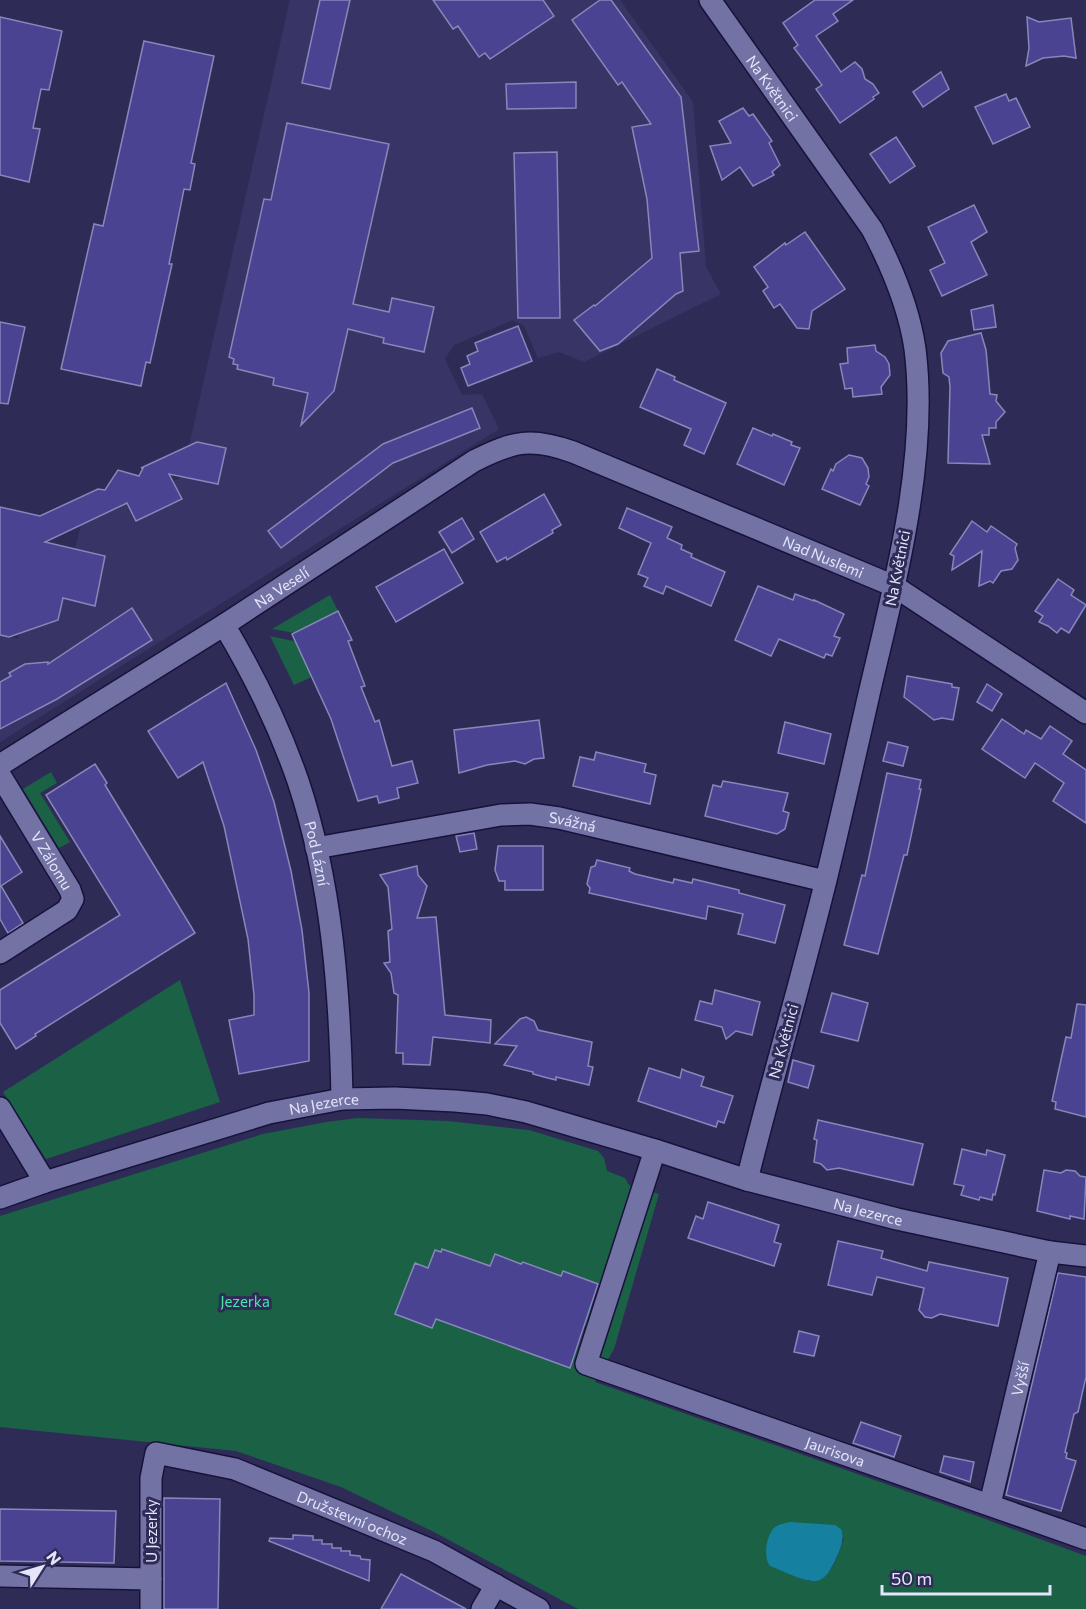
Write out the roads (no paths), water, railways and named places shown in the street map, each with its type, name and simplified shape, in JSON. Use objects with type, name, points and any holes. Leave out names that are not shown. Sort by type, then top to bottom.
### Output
[{"type":"street","name":"Na Květnici","points":[[710,0],[872,229],[890,263],[905,306],[915,348],[918,405],[912,484],[894,586],[825,881],[747,1180]]},
{"type":"street","name":"Na Veselí","points":[[0,765],[224,625],[474,461],[494,451],[526,442],[551,444],[573,452]]},
{"type":"street","name":"Nad Nuslemi","points":[[573,452],[894,586],[1086,713]]},
{"type":"street","name":"Pod Lázní","points":[[224,625],[259,686],[275,723],[298,782],[316,848],[336,974],[342,1099]]},
{"type":"street","name":"V Zálomu","points":[[0,775],[70,890],[73,899],[67,910],[0,953]]},
{"type":"street","name":"Svážná","points":[[316,848],[501,815],[538,814],[825,881]]},
{"type":"street","name":"Na Jezerce","points":[[0,1198],[269,1113],[342,1099],[395,1098],[487,1104],[526,1112],[747,1180],[897,1219],[1050,1252],[1086,1257]]},
{"type":"street","points":[[0,1108],[45,1182]]},
{"type":"street","name":"Jaurisova","points":[[655,1150],[585,1364],[1086,1539]]},
{"type":"street","name":"Vyšší","points":[[990,1504],[1050,1252]]},
{"type":"street","name":"U Jezerky","points":[[151,1609],[151,1478],[156,1453]]},
{"type":"street","name":"Družstevní ochoz","points":[[156,1453],[235,1469],[434,1551],[539,1609]]},
{"type":"street","points":[[0,1576],[151,1579]]},
{"type":"street","points":[[482,1609],[496,1585]]},
{"type":"water","points":[[790,1522],[835,1525],[841,1529],[842,1541],[839,1553],[829,1572],[820,1580],[809,1580],[770,1566],[766,1546],[769,1535],[775,1527]]},
{"type":"park label","name":"Jezerka","points":[[245,1301]]}]
